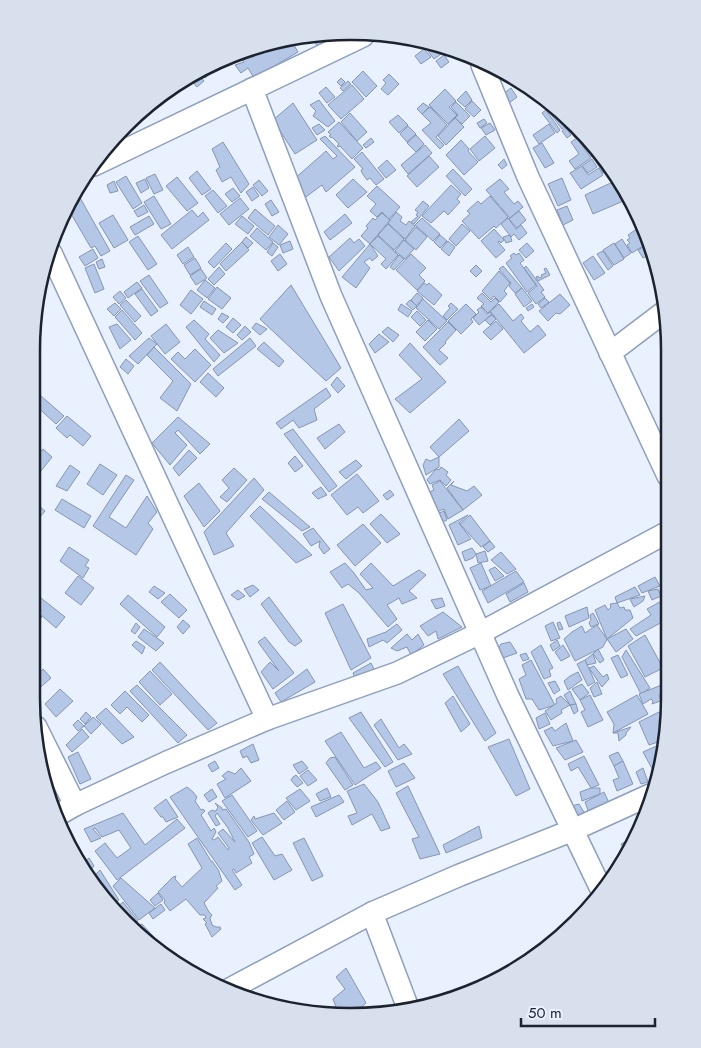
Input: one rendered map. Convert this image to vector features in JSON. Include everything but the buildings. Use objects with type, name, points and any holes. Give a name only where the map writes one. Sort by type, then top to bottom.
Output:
[{"type":"street","points":[[105,160],[354,40]]},
{"type":"street","points":[[484,70],[528,177],[661,461]]},
{"type":"street","points":[[252,89],[331,296],[508,696],[599,884]]},
{"type":"street","points":[[54,259],[267,719]]},
{"type":"street","points":[[610,353],[659,316]]},
{"type":"street","points":[[62,812],[165,763],[267,719],[397,673],[480,633],[661,536]]},
{"type":"street","points":[[44,742],[75,805]]},
{"type":"street","points":[[236,986],[372,913],[460,875],[573,830],[645,797]]},
{"type":"street","points":[[372,913],[406,1003]]}]
